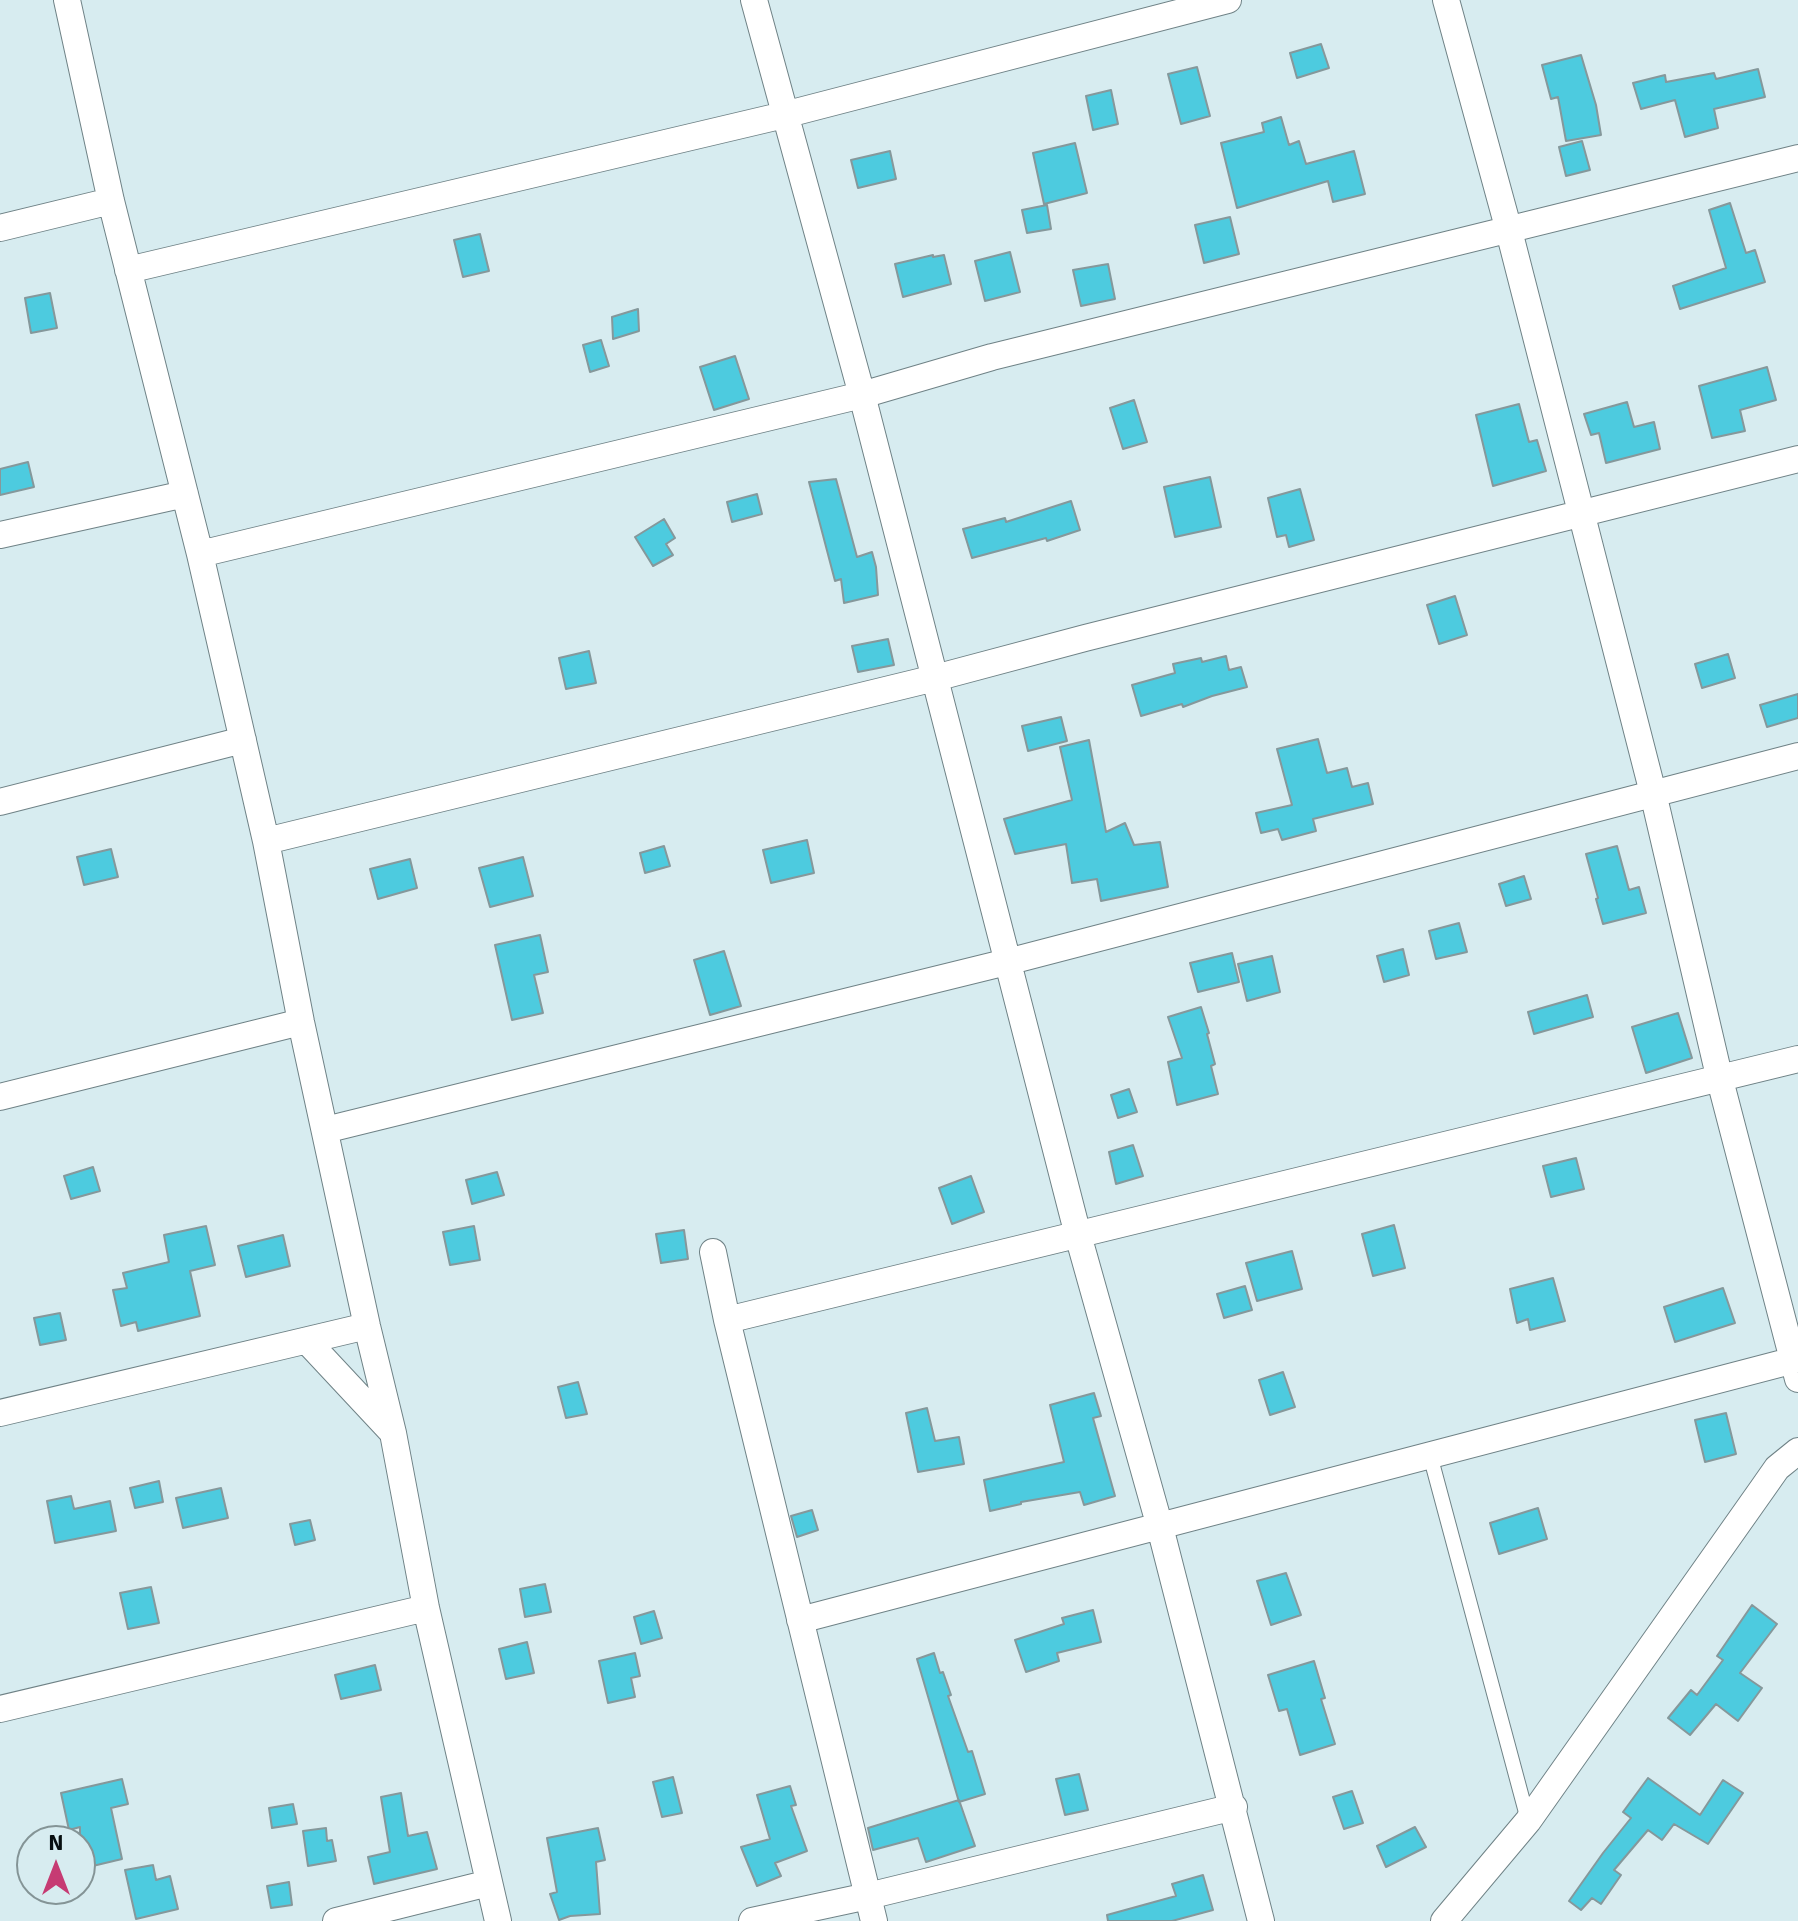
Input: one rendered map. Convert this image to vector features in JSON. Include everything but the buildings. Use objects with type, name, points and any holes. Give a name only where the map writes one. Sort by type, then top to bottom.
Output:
[{"type":"street","points":[[67,0],[111,201],[200,554],[266,841],[301,1022],[393,1433],[426,1608],[498,1921]]},
{"type":"street","points":[[754,0],[862,395],[1078,1235],[1160,1527],[1261,1921]]},
{"type":"street","points":[[128,270],[784,115],[1228,0]]},
{"type":"street","points":[[800,1620],[1160,1527],[1251,1500],[1796,1366],[1720,1080],[1653,793],[1508,227],[1446,0]]},
{"type":"street","points":[[200,554],[862,395],[992,357],[1508,227],[1798,158]]},
{"type":"street","points":[[0,228],[111,201]]},
{"type":"street","points":[[266,841],[935,678],[1798,459]]},
{"type":"street","points":[[0,535],[185,494]]},
{"type":"street","points":[[0,802],[243,740]]},
{"type":"street","points":[[325,1130],[1007,962],[1798,756]]},
{"type":"street","points":[[0,1097],[301,1022]]},
{"type":"street","points":[[727,1320],[1798,1059]]},
{"type":"street","points":[[713,1252],[871,1909]]},
{"type":"street","points":[[0,1413],[367,1326]]},
{"type":"street","points":[[307,1341],[393,1433]]},
{"type":"street","points":[[1444,1921],[1528,1821],[1777,1468],[1798,1451]]},
{"type":"street","points":[[0,1709],[426,1608]]},
{"type":"street","points":[[752,1921],[871,1909],[1234,1807]]},
{"type":"street","points":[[336,1921],[489,1883]]},
{"type":"lane","points":[[1430,1455],[1528,1821]]}]
